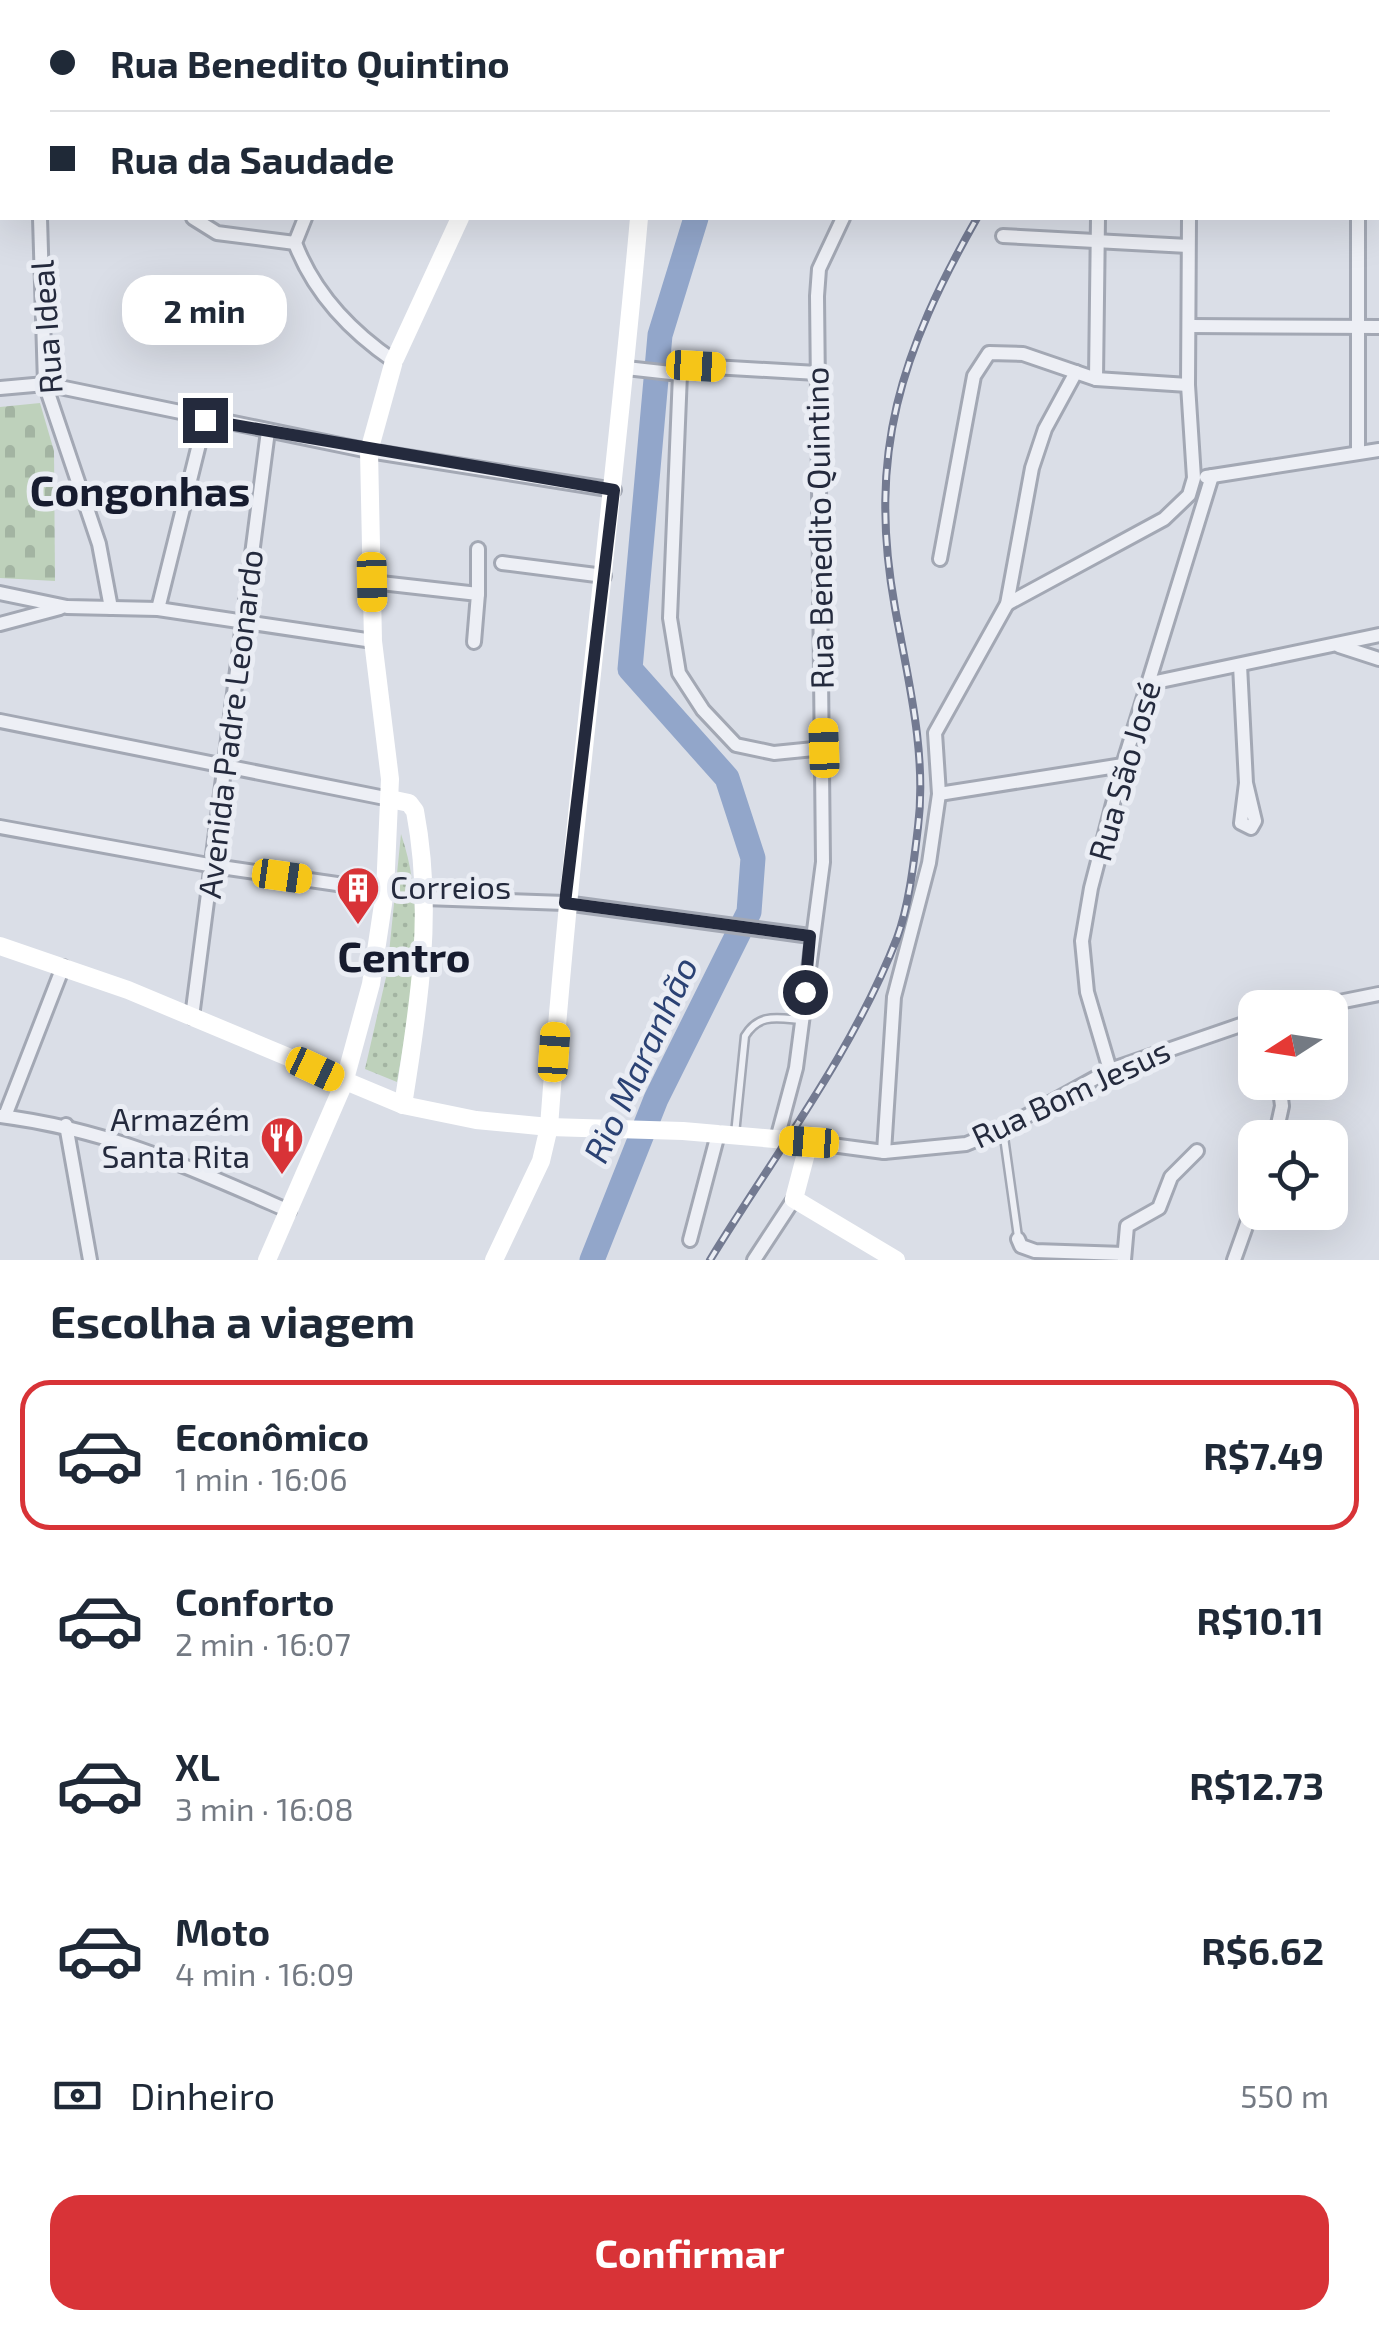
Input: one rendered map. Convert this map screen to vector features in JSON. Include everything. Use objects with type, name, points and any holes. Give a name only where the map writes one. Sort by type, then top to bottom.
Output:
[{"type":"main road","points":[[267,1260],[344,1083],[371,984],[385,891],[390,778],[373,641],[369,451],[394,360],[459,220]]},
{"type":"main road","points":[[494,1260],[541,1161],[548,1128],[565,903],[632,369],[639,220]]},
{"type":"main road","points":[[390,799],[409,803],[415,811],[424,898],[424,974],[403,1105]]},
{"type":"main road","points":[[0,946],[192,1017],[403,1105],[476,1120],[548,1128],[684,1131],[809,1142],[794,1199],[896,1260]]},
{"type":"street","name":"Rua Ideal","points":[[40,220],[45,384],[99,544],[112,608]]},
{"type":"street","points":[[196,220],[217,233],[295,243]]},
{"type":"street","points":[[295,243],[304,220]]},
{"type":"street","name":"Rua Benedito Quintino","points":[[777,1139],[790,1098],[823,862],[819,269],[843,220]]},
{"type":"street","points":[[1096,379],[1098,220]]},
{"type":"street","points":[[1007,604],[1164,520],[1188,495],[1194,478],[1188,385],[1189,220]]},
{"type":"street","points":[[1358,220],[1358,452]]},
{"type":"street","points":[[1003,236],[1188,246]]},
{"type":"street","points":[[295,243],[330,305],[394,360]]},
{"type":"street","points":[[1190,326],[1379,327]]},
{"type":"street","points":[[940,558],[979,363],[989,353],[1004,351],[1096,379],[1188,385]]},
{"type":"street","points":[[632,369],[680,374],[696,366],[817,373]]},
{"type":"street","points":[[884,1152],[894,998],[929,863],[939,794],[934,746],[938,725],[1007,604],[1032,468],[1045,429],[1076,372]]},
{"type":"street","points":[[680,374],[670,618],[680,673],[703,710],[736,746],[774,754],[824,748]]},
{"type":"street","points":[[0,388],[45,384],[369,451],[614,490]]},
{"type":"street","points":[[158,609],[205,420]]},
{"type":"street","name":"Avenida Padre Leonardo","points":[[192,1017],[268,431]]},
{"type":"street","points":[[1194,478],[1379,450]]},
{"type":"street","name":"Rua São José","points":[[1110,1070],[1087,992],[1082,942],[1123,764],[1151,684],[1212,476]]},
{"type":"street","points":[[474,642],[478,549]]},
{"type":"street","points":[[502,563],[604,576]]},
{"type":"street","points":[[372,582],[478,594]]},
{"type":"street","points":[[0,593],[66,607],[158,609],[373,641]]},
{"type":"street","points":[[0,624],[66,607]]},
{"type":"street","points":[[1151,684],[1379,635]]},
{"type":"street","points":[[1336,645],[1379,660]]},
{"type":"street","points":[[1240,665],[1246,783]]},
{"type":"street","points":[[0,722],[390,799]]},
{"type":"street","points":[[939,794],[1123,764]]},
{"type":"street","points":[[0,827],[214,866],[385,891]]},
{"type":"street","points":[[424,898],[565,903],[810,936]]},
{"type":"street","points":[[62,968],[2,1116],[66,1125],[137,1145],[289,1211]]},
{"type":"street","points":[[1348,1000],[1379,994]]},
{"type":"street","name":"Rua Bom Jesus","points":[[809,1142],[884,1152],[966,1144],[1003,1129],[1110,1070],[1238,1026]]},
{"type":"street","points":[[66,1125],[90,1260]]},
{"type":"street","points":[[690,1240],[726,1135]]},
{"type":"street","points":[[1018,1239],[1022,1246],[1035,1252],[1124,1257],[1127,1226],[1159,1208],[1171,1177],[1197,1151]]},
{"type":"street","points":[[754,1260],[794,1199]]},
{"type":"street","points":[[1234,1260],[1245,1230]]},
{"type":"lane","points":[[726,1135],[745,1036],[753,1023],[768,1017],[802,1020]]},
{"type":"lane","points":[[1003,1129],[1018,1239]]},
{"type":"green space","points":[[40,403],[54,451],[55,581],[0,578],[0,407]]},
{"type":"green space","points":[[401,834],[414,894],[415,925],[412,989],[397,1082],[365,1069],[387,973]]},
{"type":"waterway","name":"Rio Maranhão","points":[[592,1260],[656,1099],[749,912],[753,858],[727,778],[630,669],[660,335],[695,220]]},
{"type":"railway","points":[[710,1260],[858,1022],[879,981],[905,912],[918,827],[920,772],[915,717],[887,552],[885,500],[889,451],[910,359],[928,314],[976,220]]},
{"type":"place","name":"Correios","points":[[358,926]]},
{"type":"place","name":"Armazém Santa Rita","points":[[282,1176]]},
{"type":"district","name":"Congonhas","points":[[140,491]]},
{"type":"district","name":"Centro","points":[[404,957]]},
{"type":"route","points":[[205,420],[614,490],[565,903],[810,936],[805,992]]}]
